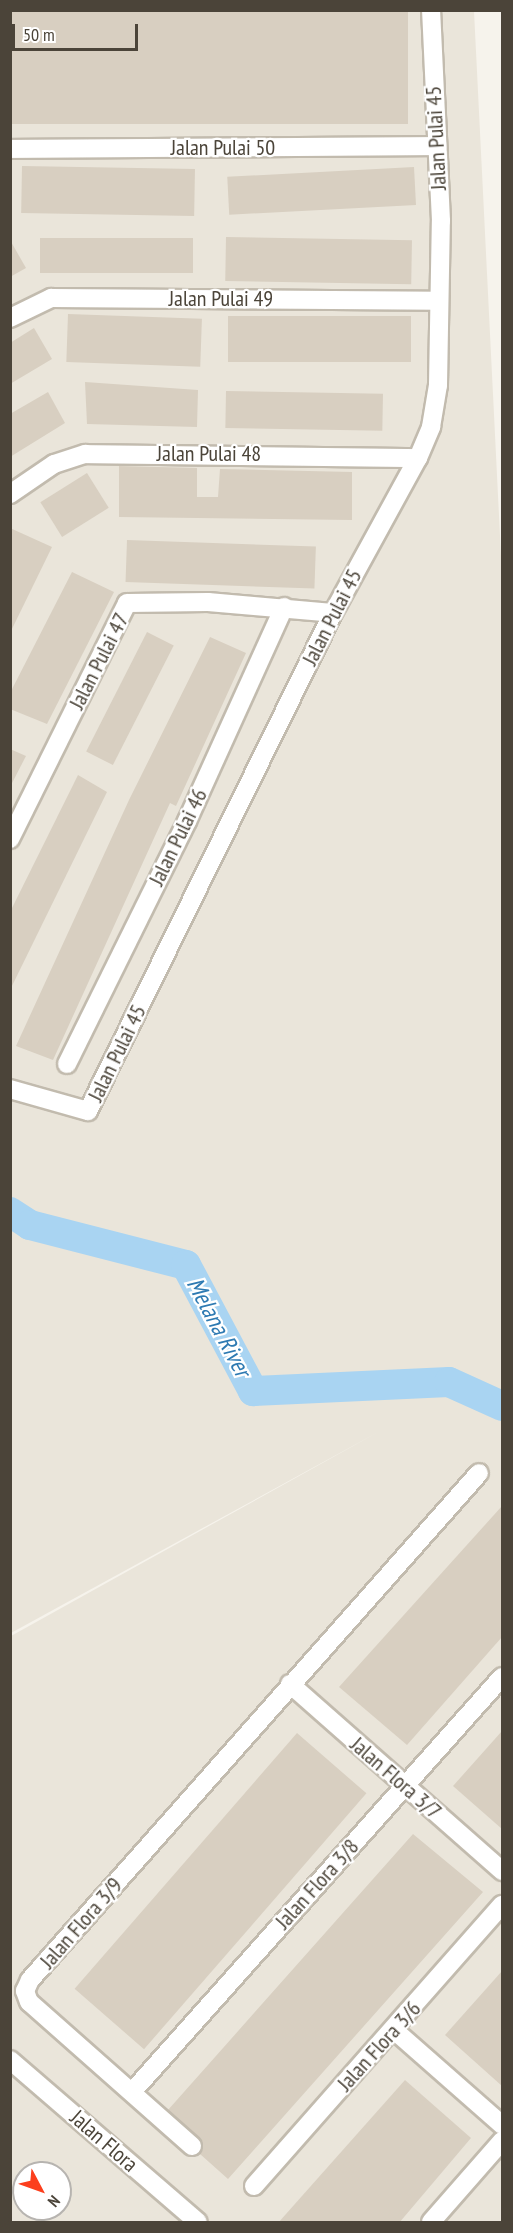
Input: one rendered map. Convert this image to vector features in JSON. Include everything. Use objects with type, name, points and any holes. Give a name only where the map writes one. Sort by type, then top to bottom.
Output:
[{"type":"street","name":"Jalan Pulai 45","points":[[10,1089],[88,1111],[333,613],[418,458],[436,409],[437,301],[441,221],[431,10]]},
{"type":"street","name":"Jalan Pulai 50","points":[[10,149],[436,146]]},
{"type":"street","name":"Jalan Pulai 49","points":[[10,318],[51,298],[437,301]]},
{"type":"street","name":"Jalan Pulai 48","points":[[10,494],[54,464],[85,454],[418,458]]},
{"type":"street","name":"Jalan Pulai 47","points":[[10,838],[128,603],[284,607],[333,613]]},
{"type":"street","name":"Jalan Pulai 46","points":[[67,1064],[187,821],[284,607]]},
{"type":"street","points":[[290,1684],[479,1473]]},
{"type":"street","name":"Jalan Flora 3/8","points":[[132,2092],[502,1677]]},
{"type":"street","name":"Jalan Flora 3/7","points":[[290,1684],[502,1871]]},
{"type":"street","name":"Jalan Flora 3/9","points":[[192,2146],[29,2002],[25,1991],[30,1980],[290,1684]]},
{"type":"street","name":"Jalan Flora 3/6","points":[[254,2186],[502,1905]]},
{"type":"street","points":[[394,2030],[502,2125]]},
{"type":"street","name":"Jalan Flora","points":[[10,2060],[198,2223]]},
{"type":"street","points":[[431,2223],[502,2140]]},
{"type":"shaded area","points":[[11,11],[474,11],[502,576],[502,2222],[11,2222],[11,1636],[380,1431],[11,1633]]},
{"type":"building","points":[[10,10],[408,10],[408,124],[10,124]]},
{"type":"building","points":[[22,166],[195,169],[194,216],[21,213]]},
{"type":"building","points":[[414,167],[416,205],[229,215],[227,177]]},
{"type":"building","points":[[226,237],[412,240],[411,284],[225,281]]},
{"type":"building","points":[[40,238],[193,238],[193,273],[40,273]]},
{"type":"building","points":[[10,240],[26,268],[10,277]]},
{"type":"building","points":[[68,314],[202,319],[200,367],[66,362]]},
{"type":"building","points":[[228,316],[411,316],[411,362],[228,362]]},
{"type":"building","points":[[34,328],[52,359],[10,384],[10,343]]},
{"type":"building","points":[[85,382],[198,390],[197,427],[87,424]]},
{"type":"building","points":[[226,391],[383,394],[382,431],[225,428]]},
{"type":"building","points":[[48,392],[65,423],[10,457],[10,414]]},
{"type":"building","points":[[119,466],[197,468],[197,497],[218,497],[220,469],[352,472],[352,520],[119,517]]},
{"type":"building","points":[[87,473],[109,508],[62,537],[40,502]]},
{"type":"building","points":[[10,528],[52,547],[10,633]]},
{"type":"building","points":[[127,540],[316,547],[314,589],[126,582]]},
{"type":"building","points":[[72,572],[114,592],[47,724],[10,709],[10,693]]},
{"type":"building","points":[[147,632],[174,646],[113,765],[86,751]]},
{"type":"building","points":[[210,637],[246,653],[176,806],[170,803],[53,1060],[16,1046],[129,800]]},
{"type":"building","points":[[10,749],[26,756],[10,787]]},
{"type":"building","points":[[78,775],[107,792],[10,990],[10,912]]},
{"type":"building","points":[[502,1506],[502,1637],[407,1745],[339,1687]]},
{"type":"building","points":[[502,1731],[502,1829],[453,1786]]},
{"type":"building","points":[[297,1733],[366,1793],[144,2049],[75,1989]]},
{"type":"building","points":[[413,1834],[483,1892],[228,2179],[200,2154],[203,2149],[199,2138],[168,2110]]},
{"type":"building","points":[[502,1971],[502,2086],[445,2035]]},
{"type":"building","points":[[405,2080],[471,2138],[399,2223],[278,2223]]},
{"type":"waterway","name":"Melana River","points":[[10,1212],[30,1225],[186,1265],[253,1391],[449,1382],[502,1406]]}]
